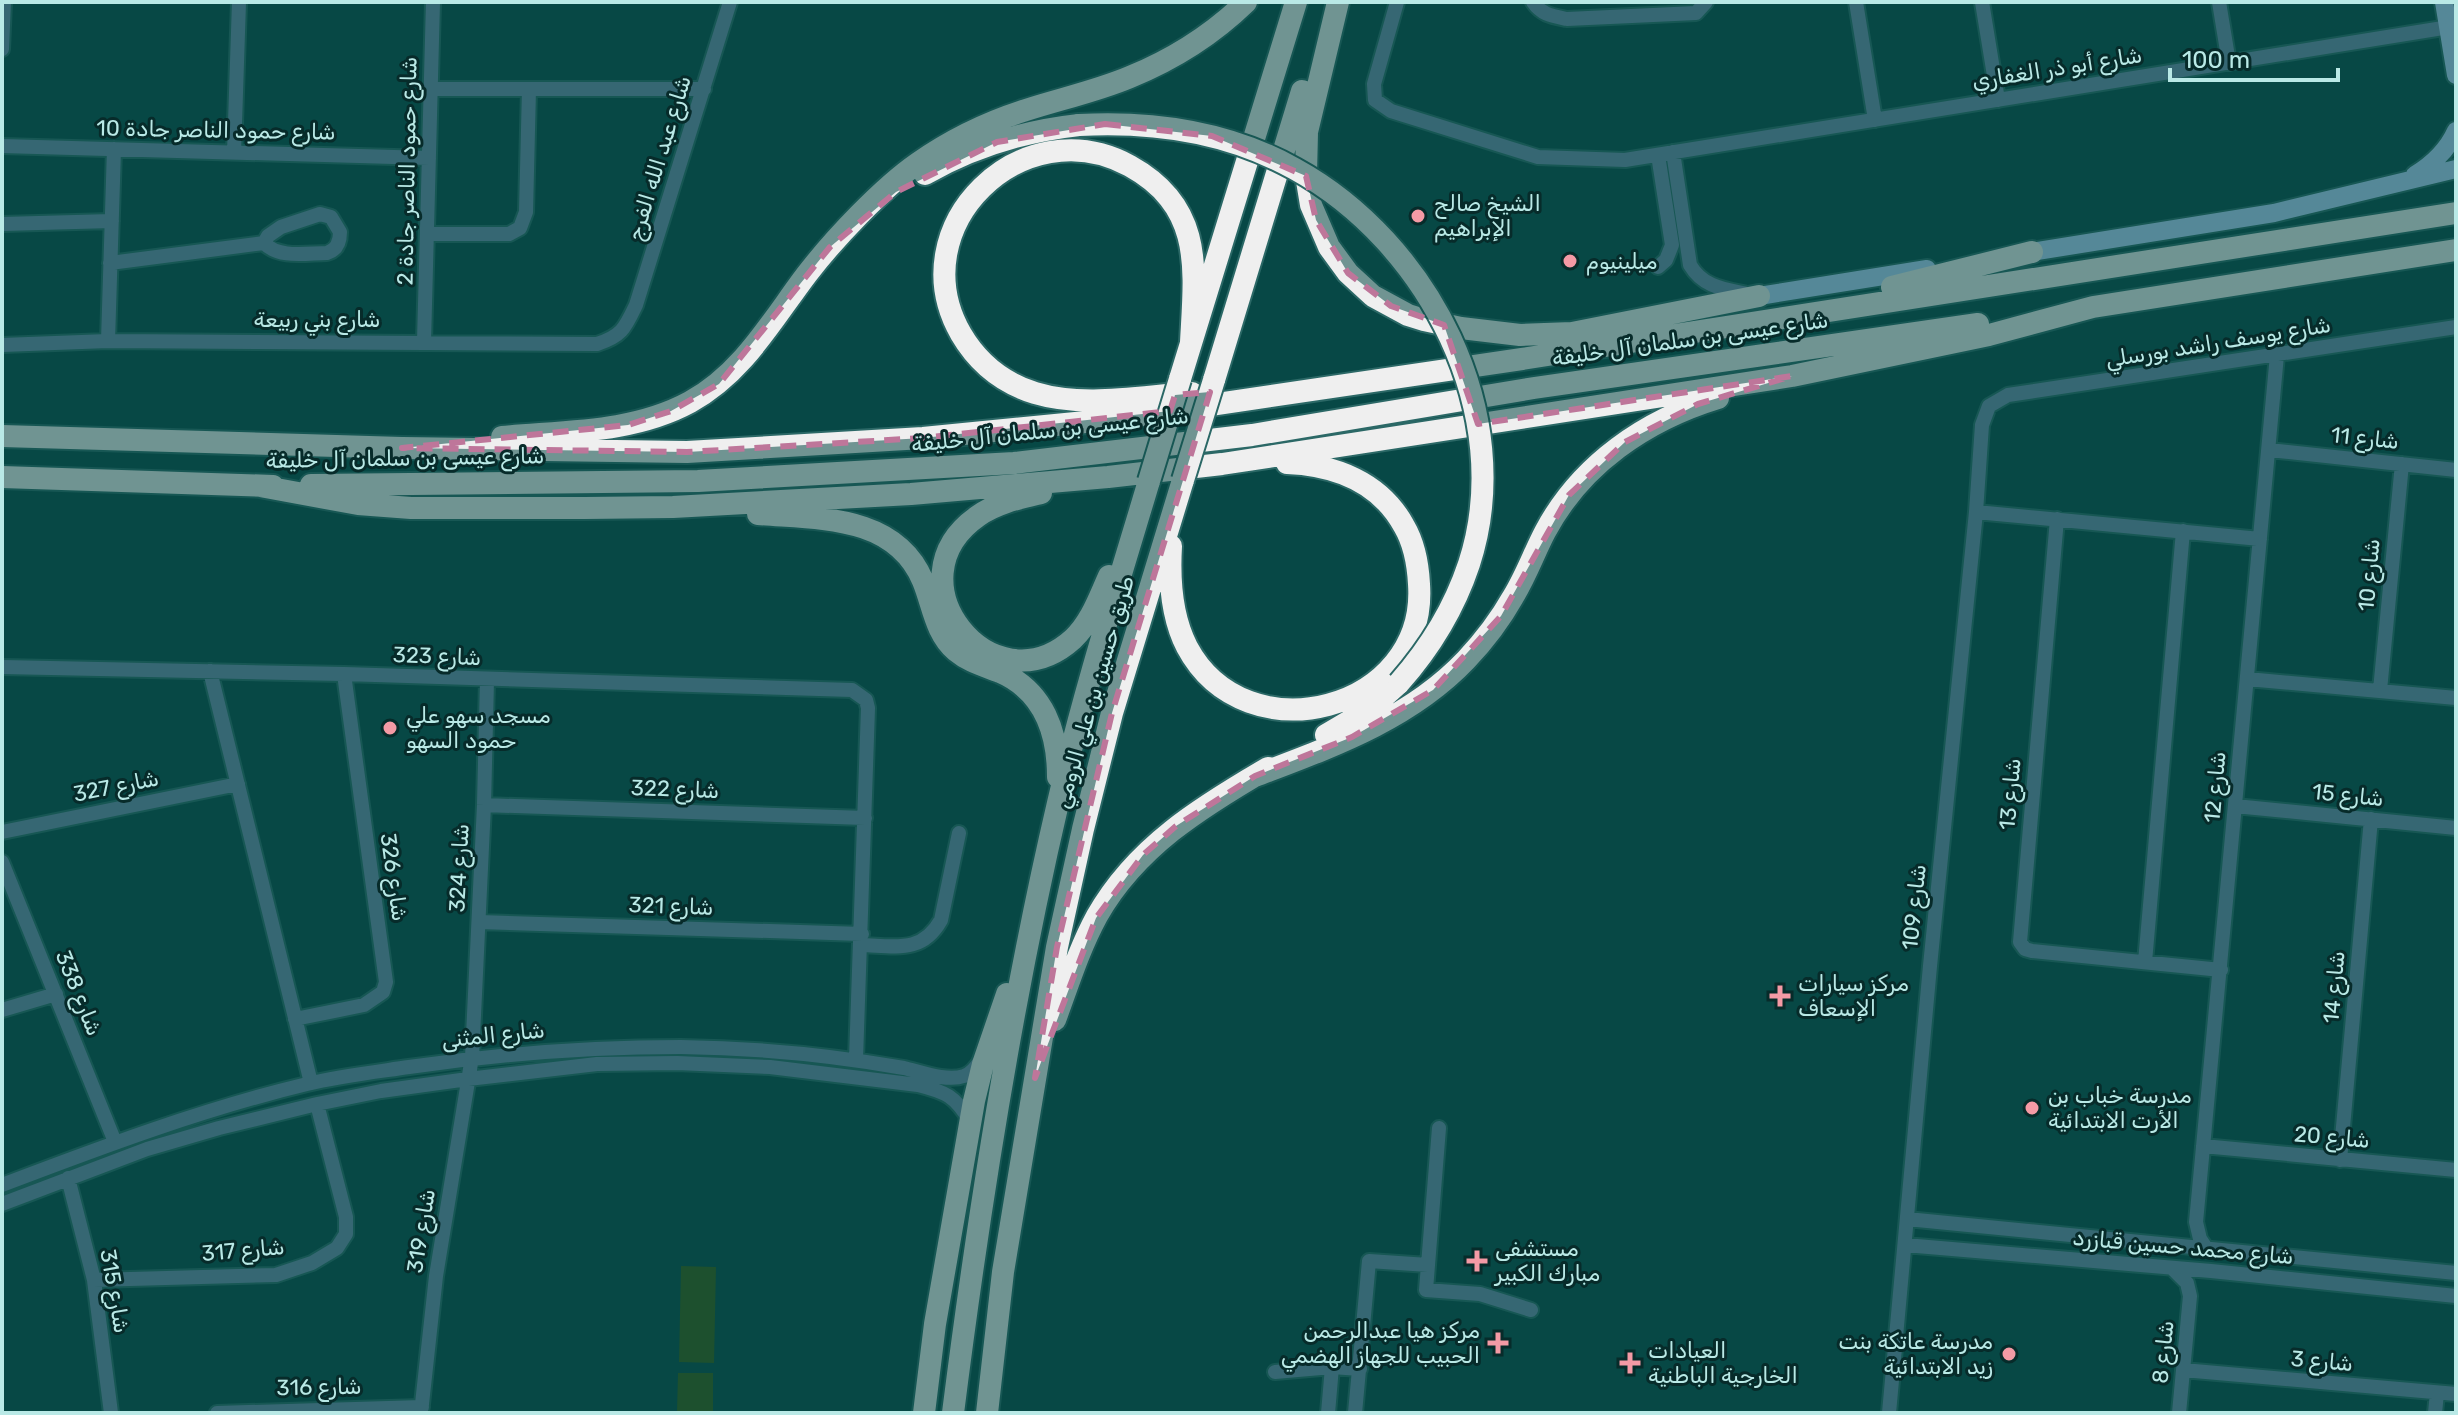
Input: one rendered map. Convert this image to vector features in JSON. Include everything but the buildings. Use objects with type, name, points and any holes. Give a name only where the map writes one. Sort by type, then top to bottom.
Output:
[{"type":"highway","points":[[402,448],[628,425],[671,411],[719,384],[762,337],[809,271],[881,195],[916,164],[966,134],[1022,111],[1127,79],[1166,61],[1201,41],[1246,2]]},
{"type":"highway","name":"طريق حسين بن علي الرومي","points":[[953,1413],[985,1178],[1058,801],[1149,481],[1296,2]]},
{"type":"highway","name":"طريق حسين بن علي الرومي","points":[[987,1413],[1003,1272],[1057,947],[1083,829],[1112,713],[1329,2]]},
{"type":"highway","points":[[1338,2],[1307,132],[1306,175],[1311,205],[1329,247],[1348,273],[1373,296],[1408,315],[1435,323],[1520,335],[1572,333],[1759,296]]},
{"type":"highway","points":[[855,222],[917,178],[955,159],[1009,139],[1079,125],[1127,123],[1189,131],[1230,142],[1287,165],[1336,196],[1368,222],[1394,250],[1431,303],[1456,352],[1471,394],[1480,441],[1480,505],[1473,549],[1453,605],[1433,640],[1399,683],[1370,709],[1211,801],[1143,855],[1118,884],[1096,918],[1075,966],[1035,1078]]},
{"type":"highway","points":[[1191,342],[1194,280],[1192,249],[1186,224],[1157,186],[1120,161],[1084,150],[1057,150],[1031,157],[1006,169],[982,187],[953,228],[944,270],[951,314],[965,341],[984,364],[1023,388],[1054,397],[1086,399],[1341,384]]},
{"type":"highway","points":[[1735,324],[2456,213]]},
{"type":"highway","points":[[260,486],[358,504],[411,508],[673,507],[911,494],[1108,477],[1222,464],[1792,376],[1989,335],[2093,307],[2456,250]]},
{"type":"highway","points":[[1735,324],[2032,252]]},
{"type":"highway","name":"شارع عيسى بن سلمان آل خليفة","points":[[2,477],[260,486],[698,481],[1014,463],[1252,435],[1534,388],[2093,307]]},
{"type":"highway","name":"شارع عيسى بن سلمان آل خليفة","points":[[2,436],[402,448],[687,452],[923,438],[1116,419],[1735,324]]},
{"type":"highway","points":[[1255,776],[1375,726],[1415,704],[1450,676],[1501,616],[1543,535],[1569,495],[1610,453],[1645,429],[1680,411],[1792,376]]},
{"type":"highway","points":[[1173,511],[1170,558],[1173,605],[1188,648],[1218,684],[1252,703],[1295,710],[1340,702],[1362,692],[1382,676],[1409,638],[1420,594],[1416,557],[1398,515],[1378,494],[1343,472],[1299,464],[1222,464]]},
{"type":"highway","points":[[1108,477],[996,507],[975,518],[962,531],[946,560],[943,592],[953,620],[968,639],[989,653],[1018,659],[1048,654],[1071,640],[1094,609],[1142,506]]},
{"type":"highway","points":[[673,507],[845,521],[870,529],[891,541],[916,568],[938,627],[955,650],[974,662],[1008,676],[1033,695],[1047,715],[1057,754],[1058,801]]},
{"type":"highway","points":[[924,1413],[935,1324],[970,1121],[989,1045],[1033,918]]},
{"type":"main road","points":[[2444,2],[2456,75]]},
{"type":"main road","points":[[2403,182],[2438,158],[2456,131]]},
{"type":"main road","points":[[1759,296],[2274,213],[2456,169]]},
{"type":"street","points":[[2,49],[4,2]]},
{"type":"street","points":[[234,153],[239,2]]},
{"type":"street","name":"شارع حمود الناصر جادة 2","points":[[424,342],[433,2]]},
{"type":"street","name":"شارع عبد الله الفرج","points":[[626,326],[659,235],[730,2]]},
{"type":"street","name":"شارع أبو ذر الغفاري","points":[[1397,2],[1374,84],[1375,100],[1391,111],[1538,157],[1625,160],[2449,27]]},
{"type":"street","points":[[1533,2],[1539,11],[1567,19],[1696,13],[1706,2]]},
{"type":"street","points":[[1856,2],[1875,120]]},
{"type":"street","points":[[1982,2],[1998,100]]},
{"type":"street","points":[[2219,2],[2229,63]]},
{"type":"street","points":[[431,89],[704,89]]},
{"type":"street","points":[[427,234],[509,234],[520,228],[526,212],[529,89]]},
{"type":"street","name":"شارع حمود الناصر جادة 10","points":[[2,146],[429,158]]},
{"type":"street","points":[[108,341],[114,149]]},
{"type":"street","points":[[1666,154],[1690,265],[1696,276],[1717,288],[1759,296]]},
{"type":"street","points":[[1666,154],[1672,245],[1669,256],[1660,266],[1676,255],[1685,243]]},
{"type":"street","points":[[323,214],[334,220],[340,232],[337,246],[327,253],[283,253],[264,243],[277,229],[323,214]]},
{"type":"street","points":[[2,224],[112,221]]},
{"type":"street","points":[[110,263],[264,243]]},
{"type":"street","name":"شارع بني ربيعة","points":[[2,345],[108,341],[597,344],[615,338],[626,326]]},
{"type":"street","name":"شارع يوسف راشد بورسلي","points":[[1989,406],[2008,395],[2456,327]]},
{"type":"street","name":"شارع 12","points":[[2206,1248],[2196,1222],[2277,355]]},
{"type":"street","name":"شارع 109","points":[[1889,1413],[1982,425],[1989,406]]},
{"type":"street","name":"شارع 11","points":[[2269,450],[2456,470]]},
{"type":"street","name":"شارع 10","points":[[2380,690],[2402,464]]},
{"type":"street","points":[[1976,512],[2260,539]]},
{"type":"street","name":"شارع 13","points":[[2057,519],[2020,942],[2025,949],[2032,951],[2221,970]]},
{"type":"street","points":[[2145,962],[2183,531]]},
{"type":"street","name":"شارع 323","points":[[2,667],[852,690],[866,700],[868,708],[865,818]]},
{"type":"street","points":[[210,671],[311,1083]]},
{"type":"street","name":"شارع 326","points":[[295,1019],[364,1005],[383,992],[386,982],[344,674]]},
{"type":"street","points":[[2247,679],[2456,698]]},
{"type":"street","name":"شارع 324","points":[[472,1057],[487,680]]},
{"type":"street","name":"شارع 327","points":[[2,832],[238,784]]},
{"type":"street","name":"شارع 322","points":[[484,805],[865,818]]},
{"type":"street","name":"شارع 15","points":[[2235,806],[2456,828]]},
{"type":"street","points":[[856,1059],[865,818]]},
{"type":"street","name":"شارع 14","points":[[2340,1160],[2371,819]]},
{"type":"street","name":"شارع 321","points":[[479,922],[862,940],[903,946],[919,943],[934,932],[941,920],[959,833]]},
{"type":"street","name":"شارع 338","points":[[2,862],[115,1142]]},
{"type":"street","points":[[2,1010],[56,994]]},
{"type":"street","name":"شارع المثنى","points":[[2,1185],[115,1142],[311,1083],[472,1057],[572,1050],[732,1048],[856,1059],[945,1077],[964,1077],[976,1068],[989,1045]]},
{"type":"street","name":"شارع 319","points":[[422,1410],[436,1276],[472,1057]]},
{"type":"street","name":"شارع المثنى","points":[[2,1204],[147,1149],[317,1104],[381,1091],[597,1064],[770,1067],[918,1085],[940,1090],[953,1097],[970,1121]]},
{"type":"street","name":"شارع 317","points":[[94,1280],[276,1275],[312,1263],[337,1248],[346,1234],[346,1217],[317,1104]]},
{"type":"street","points":[[1439,1128],[1426,1290],[1480,1294],[1531,1310]]},
{"type":"street","name":"شارع 20","points":[[2203,1146],[2456,1170]]},
{"type":"street","name":"شارع 315","points":[[68,1178],[94,1280],[111,1413]]},
{"type":"street","name":"شارع محمد حسين قبازرد","points":[[1907,1219],[2456,1273]]},
{"type":"street","points":[[2175,1245],[2196,1222]]},
{"type":"street","points":[[1976,1251],[1968,1244],[1970,1233],[2044,1239],[2084,1237]]},
{"type":"street","name":"شارع محمد حسين قبازرد","points":[[1905,1245],[2456,1296]]},
{"type":"street","points":[[1355,1413],[1369,1261],[1428,1265]]},
{"type":"street","name":"شارع 8","points":[[2172,1268],[2187,1283],[2190,1296],[2179,1413]]},
{"type":"street","name":"شارع 8","points":[[2190,1296],[2211,1271]]},
{"type":"street","points":[[1275,1372],[1332,1367],[1360,1369]]},
{"type":"street","points":[[1328,1413],[1332,1367]]},
{"type":"street","name":"شارع 3","points":[[2183,1370],[2456,1394]]},
{"type":"street","points":[[2435,1413],[2437,1393]]},
{"type":"street","name":"شارع 316","points":[[217,1413],[422,1410]]},
{"type":"highlighted area","points":[[1105,124],[1212,136],[1306,176],[1316,220],[1348,273],[1391,306],[1444,325],[1478,424],[1792,376],[1698,404],[1625,442],[1569,495],[1501,616],[1433,690],[1352,737],[1255,776],[1176,826],[1143,855],[1096,918],[1035,1078],[1057,947],[1112,713],[1210,392],[1175,395],[1170,411],[923,438],[687,452],[402,448],[628,425],[671,411],[719,384],[830,247],[896,192],[997,142]]},
{"type":"green space","points":[[681,1266],[716,1267],[714,1363],[679,1362]]},
{"type":"green space","points":[[678,1373],[713,1373],[713,1413],[677,1413]]},
{"type":"place","name":"الشيخ صالح الإبراهيم","points":[[1418,216]]},
{"type":"place","name":"ميلينيوم","points":[[1570,261]]},
{"type":"place","name":"مسجد سهو علي حمود السهو","points":[[390,728]]},
{"type":"place","name":"مركز سيارات الإسعاف","points":[[1780,996]]},
{"type":"place","name":"مدرسة خباب بن الأرت الابتدائية","points":[[2032,1108]]},
{"type":"place","name":"مستشفى مبارك الكبير","points":[[1477,1261]]},
{"type":"place","name":"مركز هيا عبدالرحمن الحبيب للجهاز الهضمي","points":[[1498,1343]]},
{"type":"place","name":"مدرسة عاتكة بنت زيد الابتدائية","points":[[2009,1354]]},
{"type":"place","name":"العيادات الخارجية الباطنية","points":[[1630,1363]]}]
